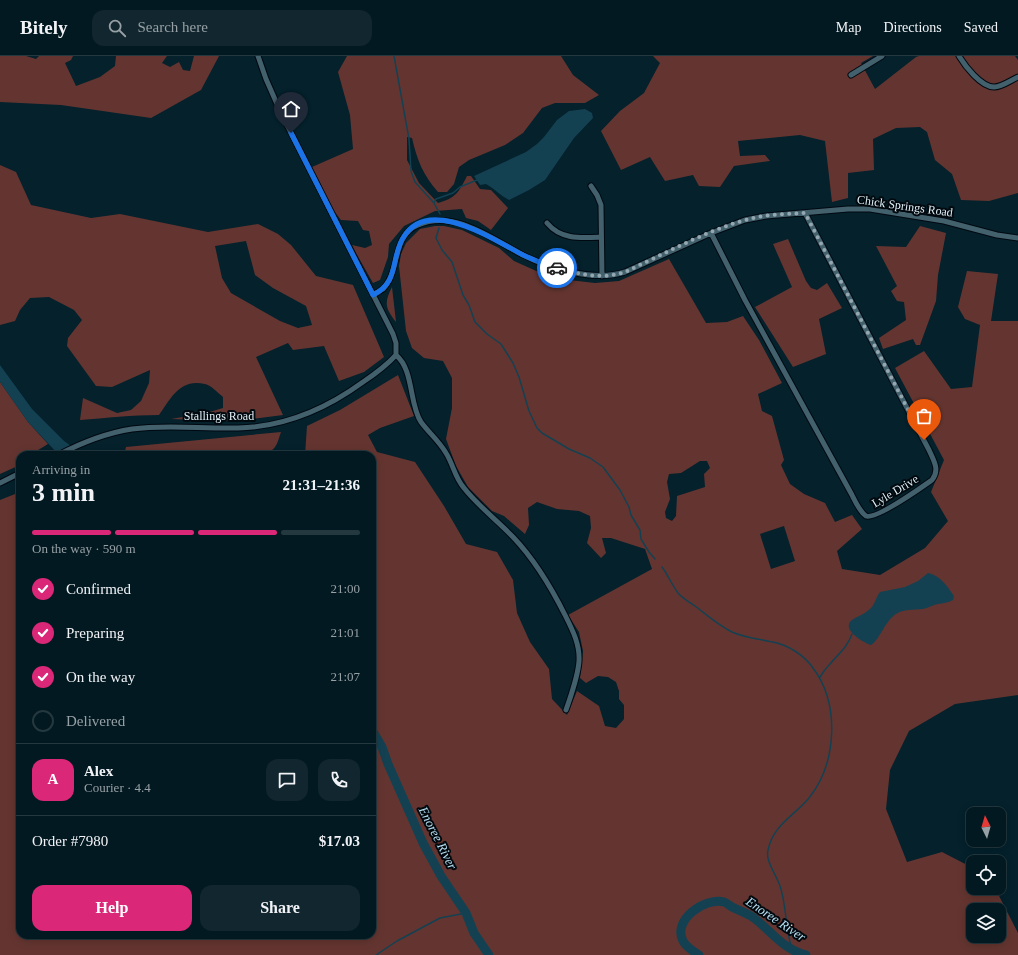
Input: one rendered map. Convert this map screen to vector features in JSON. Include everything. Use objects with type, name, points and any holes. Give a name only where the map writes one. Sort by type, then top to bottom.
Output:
[{"type":"street","points":[[258,56],[272,93],[395,338],[396,355],[402,362],[421,421],[446,453],[461,484],[470,495],[502,525],[526,551],[537,566],[556,597],[568,622],[578,646],[579,661],[566,710]]},
{"type":"street","points":[[851,75],[882,56]]},
{"type":"street","points":[[959,56],[975,77],[990,86],[998,86],[1018,77]]},
{"type":"street","points":[[591,186],[601,205],[602,276]]},
{"type":"street","name":"Chick Springs Road","points":[[373,295],[382,290],[389,280],[404,236],[416,226],[434,221],[454,223],[472,228],[523,255],[553,267],[587,275],[602,276],[625,272],[738,222],[755,218],[848,209],[870,209],[944,221],[997,235],[1018,238]]},
{"type":"street","name":"Lyle Drive","points":[[711,233],[745,300],[852,495],[864,515],[869,517],[874,516],[932,480],[936,474],[936,466],[805,213]]},
{"type":"street","points":[[547,223],[552,230],[566,236],[579,238],[601,237]]},
{"type":"street","name":"Stallings Road","points":[[66,451],[83,443],[115,432],[132,429],[178,426],[225,428],[250,427],[288,420],[312,412],[331,403],[385,366],[396,355]]},
{"type":"street","points":[[0,483],[16,475]]},
{"type":"shaded area","points":[[0,56],[26,56],[36,59],[39,56],[73,56],[71,60],[65,63],[76,86],[100,77],[115,66],[116,56],[167,56],[162,63],[170,67],[179,62],[183,70],[190,71],[194,56],[219,56],[201,90],[151,118],[61,105],[0,102]]},
{"type":"shaded area","points":[[347,56],[561,56],[573,75],[599,95],[585,103],[555,103],[542,108],[523,133],[505,145],[469,160],[459,167],[454,184],[447,192],[438,192],[433,186],[421,167],[412,138],[407,137],[407,160],[419,183],[438,203],[449,199],[456,194],[467,176],[471,176],[480,189],[491,190],[508,208],[491,230],[478,221],[466,218],[462,209],[435,211],[404,226],[389,244],[388,257],[380,280],[373,283],[352,245],[365,248],[372,245],[369,231],[363,230],[358,221],[341,220],[334,211],[312,167],[353,149],[350,115],[338,72]]},
{"type":"shaded area","points":[[653,56],[873,56],[861,63],[875,89],[919,56],[1015,56],[1018,60],[1018,193],[989,201],[961,200],[952,174],[935,160],[927,132],[920,127],[896,128],[873,139],[874,170],[848,173],[848,198],[832,202],[825,141],[800,135],[738,141],[740,156],[765,155],[770,161],[734,166],[720,187],[699,186],[693,175],[665,181],[650,157],[621,170],[601,131],[620,111],[644,93],[660,63]]},
{"type":"shaded area","points":[[0,165],[16,172],[31,205],[91,218],[120,214],[208,232],[258,224],[278,234],[291,245],[316,276],[353,285],[384,357],[364,372],[339,381],[324,346],[293,350],[288,343],[256,357],[283,415],[236,421],[171,419],[206,413],[223,408],[223,397],[210,386],[196,383],[189,384],[177,391],[159,415],[80,420],[83,398],[117,413],[131,410],[141,401],[149,383],[150,370],[112,387],[96,386],[67,346],[68,338],[82,320],[74,310],[49,297],[30,298],[20,310],[15,321],[0,325]],"holes":[[[246,241],[255,275],[273,288],[306,306],[312,325],[298,328],[280,321],[231,293],[222,278],[215,246]]]},
{"type":"shaded area","points":[[444,226],[462,230],[499,248],[514,261],[552,278],[595,283],[619,281],[669,259],[706,323],[727,322],[743,316],[759,340],[782,383],[758,394],[762,411],[772,416],[784,460],[781,465],[790,484],[804,494],[825,503],[835,522],[852,515],[862,529],[837,551],[842,569],[880,575],[925,548],[948,521],[931,492],[944,460],[895,368],[924,351],[951,389],[972,387],[980,325],[965,319],[958,307],[967,271],[998,274],[991,321],[1018,321],[1018,695],[955,704],[909,731],[890,770],[886,809],[907,862],[942,852],[966,864],[966,895],[999,895],[1003,903],[966,903],[966,943],[1006,943],[1006,910],[1018,933],[1018,955],[0,955],[0,500],[16,494],[16,939],[376,939],[376,451],[305,451],[307,426],[340,410],[398,375],[414,416],[380,428],[368,435],[377,452],[415,462],[444,506],[466,544],[497,552],[513,580],[517,613],[530,642],[549,669],[552,699],[567,715],[577,691],[599,706],[605,726],[616,728],[624,719],[624,705],[619,699],[619,691],[616,682],[608,677],[598,676],[586,683],[580,678],[583,651],[579,632],[568,615],[652,569],[645,549],[611,538],[602,538],[606,553],[601,558],[587,543],[591,528],[590,516],[579,511],[557,509],[537,502],[528,508],[529,525],[525,534],[504,516],[492,511],[468,487],[456,466],[446,439],[452,408],[452,378],[443,361],[424,358],[412,348],[406,331],[399,266],[401,254],[406,243],[420,229]],"holes":[[[700,461],[707,461],[710,468],[704,474],[705,487],[677,496],[676,516],[672,521],[666,518],[665,512],[670,499],[667,482],[669,474],[681,473]],[[784,526],[795,561],[771,569],[760,534]]]},
{"type":"shaded area","points":[[920,226],[946,233],[938,275],[936,301],[920,345],[916,345],[913,339],[883,349],[879,338],[906,320],[904,302],[897,301],[891,291],[897,286],[876,246],[906,247]]},
{"type":"shaded area","points":[[788,239],[806,281],[811,288],[817,290],[827,283],[842,308],[819,319],[826,354],[793,367],[755,307],[792,287],[773,244]]},
{"type":"shaded area","points":[[392,287],[396,322],[387,305]]},
{"type":"shaded area","points":[[0,382],[28,422],[48,444],[37,451],[16,451],[16,467],[0,474]]},
{"type":"shaded area","points":[[281,432],[278,442],[270,451],[125,451],[126,447]]},
{"type":"water","points":[[585,109],[592,113],[593,118],[574,138],[545,180],[529,190],[509,200],[486,184],[480,185],[474,176],[526,152],[537,144],[557,120],[569,111]]},
{"type":"water","points":[[0,365],[32,409],[64,441],[78,451],[55,451],[28,422],[0,382]]},
{"type":"water","points":[[928,573],[936,576],[943,582],[954,596],[953,600],[923,609],[905,610],[899,612],[892,617],[871,645],[863,642],[854,635],[849,627],[849,624],[852,620],[874,605],[880,592],[905,587],[918,581]]},
{"type":"waterway","points":[[394,56],[409,139],[411,171],[415,182],[434,203],[440,214]]},
{"type":"waterway","points":[[434,203],[436,199],[453,193],[460,187],[477,180]]},
{"type":"waterway","points":[[439,228],[436,238],[442,250],[452,262],[463,295],[469,305],[475,322],[487,334],[501,344],[513,363],[519,377],[529,411],[537,428],[542,433],[569,449],[590,458],[603,467],[620,490],[629,507],[631,515],[640,530],[641,539],[655,559]]},
{"type":"waterway","points":[[662,567],[680,595],[722,626],[742,636],[773,642],[795,651],[813,668],[822,682],[828,699],[832,733],[830,751],[825,768],[818,784],[809,798],[779,827],[774,834],[768,850],[768,859],[778,882],[784,902],[788,934],[792,949]]},
{"type":"waterway","points":[[820,677],[845,647],[852,634]]},
{"type":"waterway","name":"Enoree River","points":[[376,737],[382,747],[423,843],[441,876],[466,913],[474,933],[489,955]]},
{"type":"waterway","name":"Enoree River","points":[[699,955],[684,943],[681,933],[682,925],[692,912],[708,903],[716,901],[725,902],[746,913],[760,923],[784,945],[798,953],[806,955]]},
{"type":"waterway","points":[[376,955],[397,941],[440,918],[466,913]]},
{"type":"way so far","points":[[557,268],[587,275],[600,276],[618,274],[700,237],[738,222],[766,216],[805,213],[924,440]]},
{"type":"route","points":[[291,133],[373,295],[382,290],[389,280],[401,241],[404,236],[410,229],[430,221],[444,221],[464,225],[480,231],[523,255],[557,268]]}]
